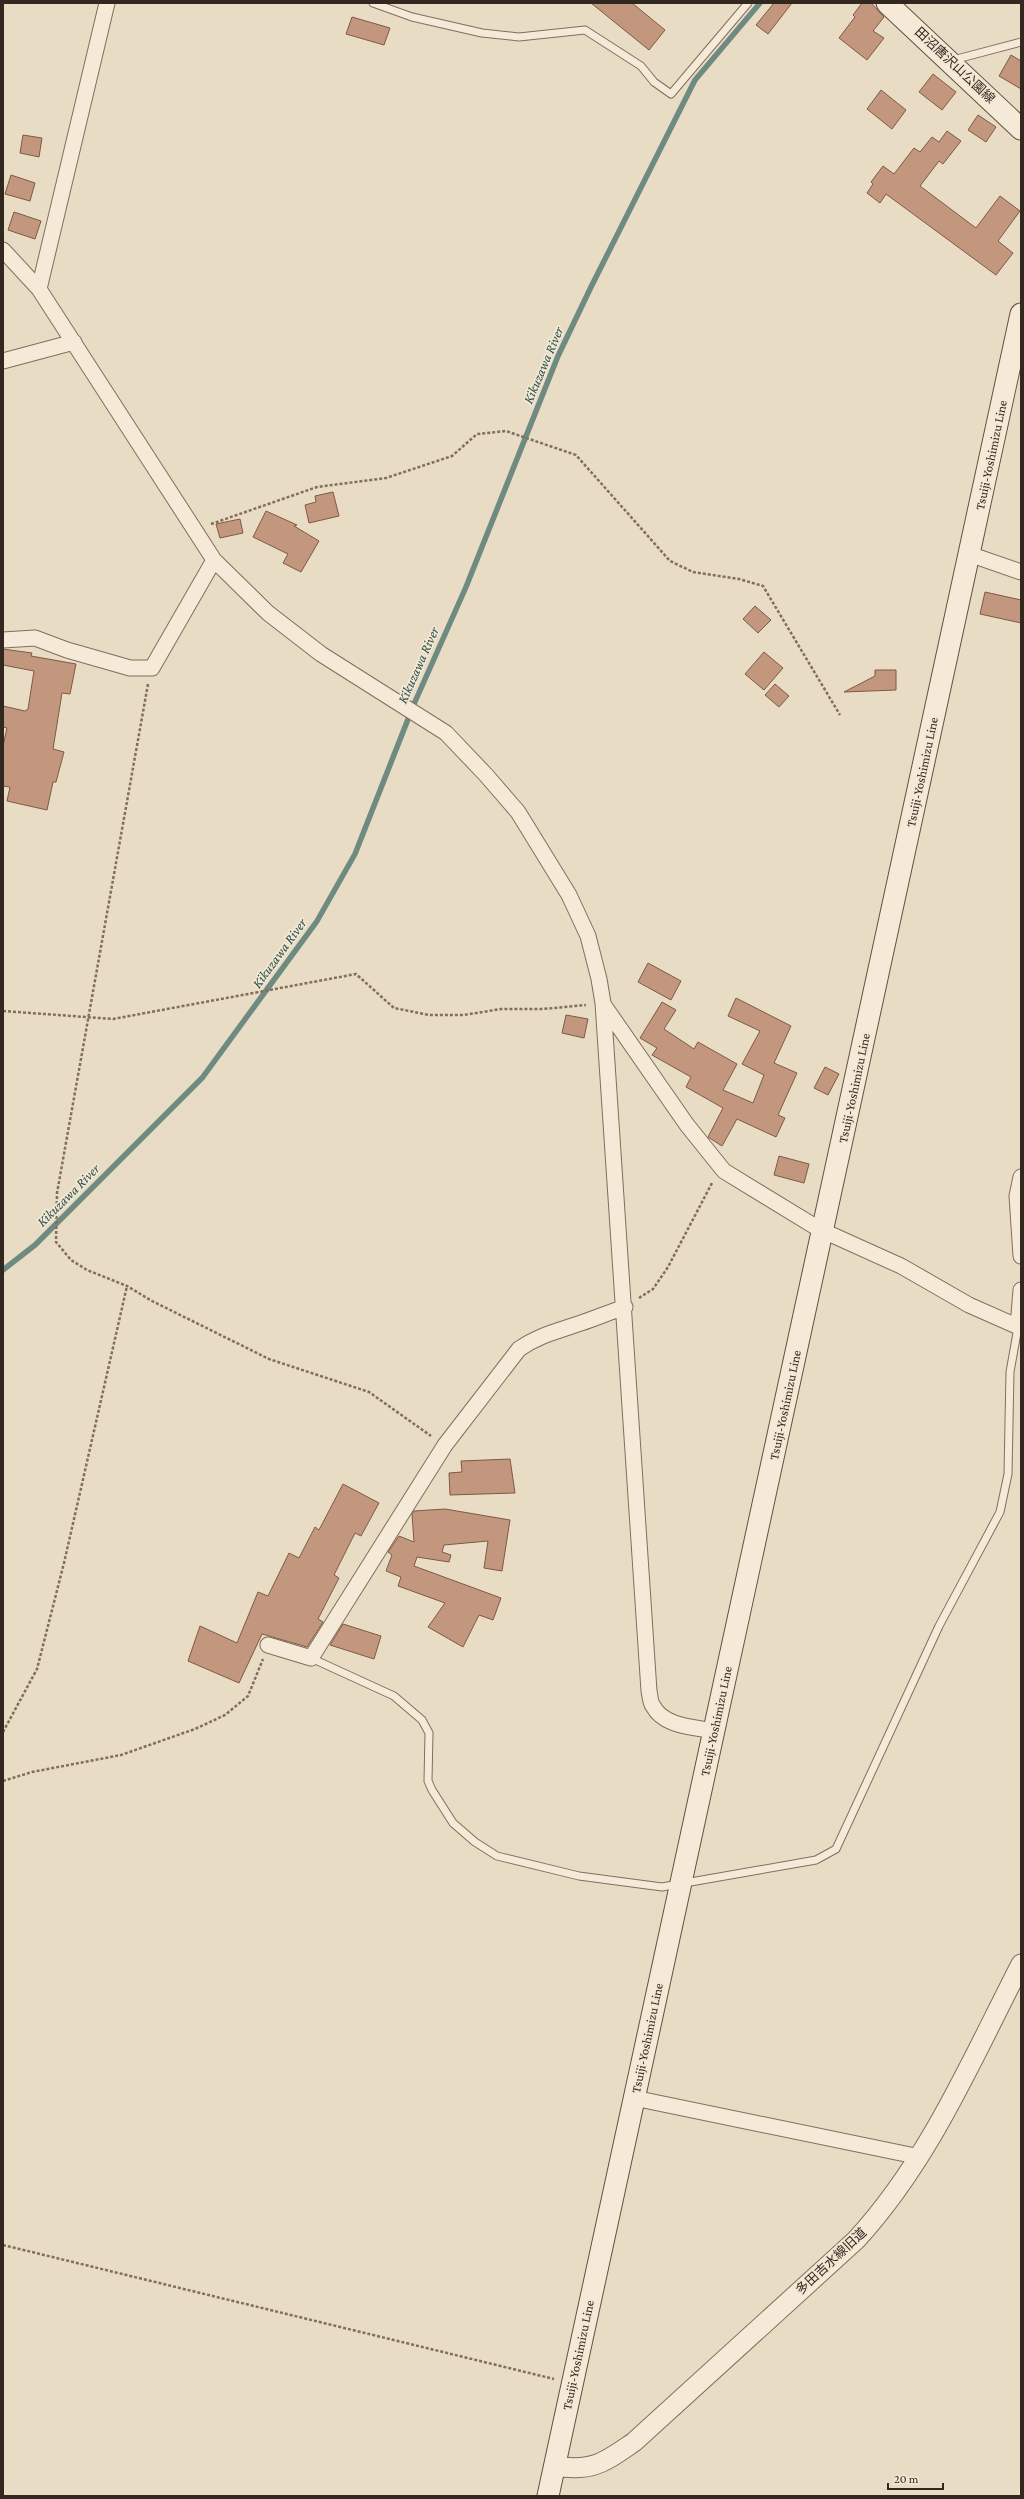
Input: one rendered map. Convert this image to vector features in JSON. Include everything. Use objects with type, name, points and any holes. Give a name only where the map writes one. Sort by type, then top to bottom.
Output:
[{"type":"main road","name":"田沼唐沢山公園線","points":[[887,3],[951,60],[1021,129]]},
{"type":"main road","name":"Tsuiji-Yoshimizu Line","points":[[548,2496],[571,2383],[681,1885],[713,1731],[823,1231],[1021,314]]},
{"type":"street","points":[[39,289],[107,3]]},
{"type":"street","points":[[3,250],[39,289],[193,530],[214,560],[268,613],[321,654],[446,733],[486,775],[518,812],[569,895],[588,936],[599,979],[603,1003],[625,1307],[649,1691],[653,1706],[662,1716],[674,1723],[713,1731]]},
{"type":"street","points":[[3,361],[74,342]]},
{"type":"street","points":[[969,554],[1021,572]]},
{"type":"street","points":[[3,640],[35,638],[67,650],[130,668],[152,668],[214,560]]},
{"type":"street","points":[[603,1003],[687,1125],[724,1172],[823,1231],[901,1266],[969,1305],[1019,1328],[1021,1290]]},
{"type":"street","points":[[1021,1177],[1017,1196],[1021,1256]]},
{"type":"street","points":[[268,1644],[311,1658],[445,1446],[519,1349],[534,1339],[548,1333],[580,1324],[625,1307]]},
{"type":"street","name":"多田吉水線旧道","points":[[554,2466],[575,2469],[590,2468],[610,2458],[634,2442],[856,2240],[881,2212],[920,2157],[1021,1964]]},
{"type":"street","points":[[634,2098],[920,2157]]},
{"type":"lane","points":[[373,3],[412,17],[482,33],[519,37],[585,30],[641,66],[654,82],[671,94],[748,3]]},
{"type":"lane","points":[[951,60],[985,53],[1021,42]]},
{"type":"lane","points":[[311,1658],[394,1696],[422,1720],[429,1733],[428,1781],[432,1790],[453,1822],[475,1842],[496,1856],[579,1876],[662,1887],[681,1885],[816,1860],[836,1849],[939,1626],[1000,1512],[1008,1474],[1010,1372],[1019,1328]]},
{"type":"path","points":[[193,530],[317,487],[386,478],[452,456],[478,434],[506,431],[576,455],[670,561],[693,572],[739,579],[763,586],[840,715]]},
{"type":"path","points":[[152,668],[144,702],[57,1194],[56,1242],[71,1260],[82,1267],[128,1286],[152,1301],[269,1359],[369,1392],[445,1446]]},
{"type":"path","points":[[3,1011],[113,1020],[356,974],[394,1008],[429,1015],[464,1015],[501,1009],[542,1009],[603,1003]]},
{"type":"path","points":[[625,1307],[653,1289],[668,1267],[708,1186],[724,1172]]},
{"type":"path","points":[[3,1732],[37,1669],[64,1564],[128,1286]]},
{"type":"path","points":[[3,1780],[32,1772],[121,1755],[195,1729],[225,1715],[248,1696],[268,1644]]},
{"type":"path","points":[[3,2245],[571,2383]]},
{"type":"building","points":[[591,3],[632,3],[665,30],[649,50]]},
{"type":"building","points":[[774,3],[792,3],[768,34],[756,25]]},
{"type":"building","points":[[862,3],[871,3],[884,17],[873,31],[884,38],[867,60],[839,38],[855,17],[853,15]]},
{"type":"building","points":[[352,17],[390,28],[384,45],[346,34]]},
{"type":"building","points":[[1011,55],[1021,61],[1021,89],[999,76]]},
{"type":"building","points":[[933,74],[956,92],[942,110],[919,92]]},
{"type":"building","points":[[881,90],[906,110],[892,129],[867,109]]},
{"type":"building","points":[[978,115],[996,127],[986,142],[968,130]]},
{"type":"building","points":[[947,131],[961,141],[943,164],[939,161],[920,186],[976,228],[1000,196],[1020,211],[998,241],[1013,253],[996,275],[886,194],[880,203],[867,193],[873,184],[871,182],[883,166],[894,174],[914,148],[920,152],[932,137],[939,142]]},
{"type":"building","points":[[23,135],[42,138],[39,157],[20,153]]},
{"type":"building","points":[[11,175],[35,183],[30,201],[5,194]]},
{"type":"building","points":[[14,212],[41,221],[35,239],[8,230]]},
{"type":"building","points":[[333,492],[339,516],[309,523],[305,505],[316,502],[315,496]]},
{"type":"building","points":[[266,511],[297,525],[294,526],[319,541],[301,572],[283,563],[288,554],[253,537]]},
{"type":"building","points":[[240,519],[243,533],[220,538],[216,524]]},
{"type":"building","points":[[985,592],[1021,600],[1021,623],[980,614]]},
{"type":"building","points":[[755,606],[771,620],[758,633],[743,619]]},
{"type":"building","points":[[3,649],[32,653],[31,656],[76,664],[70,694],[62,693],[53,749],[64,752],[56,782],[53,782],[47,810],[7,801],[10,787],[3,786],[3,746],[7,728],[3,727],[3,706],[25,711],[28,709],[34,671],[3,665]]},
{"type":"building","points":[[764,652],[783,668],[764,690],[745,674]]},
{"type":"building","points":[[875,670],[896,670],[896,690],[844,692],[875,676]]},
{"type":"building","points":[[775,684],[789,696],[779,707],[765,695]]},
{"type":"building","points":[[648,963],[681,981],[671,1000],[638,982]]},
{"type":"building","points":[[736,998],[791,1026],[774,1063],[797,1073],[778,1115],[785,1118],[776,1137],[737,1119],[722,1146],[708,1137],[723,1108],[686,1087],[691,1077],[652,1055],[657,1048],[640,1038],[662,1002],[676,1010],[664,1029],[694,1049],[698,1042],[737,1064],[723,1090],[753,1103],[764,1075],[742,1064],[760,1031],[728,1016]]},
{"type":"building","points":[[566,1015],[588,1019],[584,1038],[562,1033]]},
{"type":"building","points":[[825,1067],[839,1074],[828,1095],[814,1088]]},
{"type":"building","points":[[779,1156],[809,1164],[804,1183],[774,1175]]},
{"type":"building","points":[[510,1459],[515,1493],[450,1495],[449,1473],[462,1472],[461,1461]]},
{"type":"building","points":[[343,1484],[379,1503],[361,1536],[355,1533],[334,1575],[339,1578],[318,1619],[323,1622],[307,1647],[262,1634],[239,1683],[188,1661],[200,1626],[237,1643],[258,1592],[268,1596],[289,1553],[299,1558],[315,1527],[319,1530]]},
{"type":"building","points":[[445,1509],[510,1520],[502,1571],[484,1568],[488,1541],[444,1545],[442,1552],[451,1555],[449,1562],[417,1557],[414,1566],[501,1598],[493,1620],[479,1615],[463,1647],[428,1627],[445,1603],[398,1586],[401,1577],[386,1571],[392,1555],[388,1552],[399,1536],[414,1542],[412,1514],[414,1511]]},
{"type":"building","points":[[343,1624],[381,1636],[374,1659],[330,1645]]},
{"type":"waterway","name":"Kikuzawa River","points":[[3,1270],[35,1245],[202,1078],[317,921],[355,854],[414,704],[466,587],[558,356],[591,287],[695,80],[760,3]]}]
